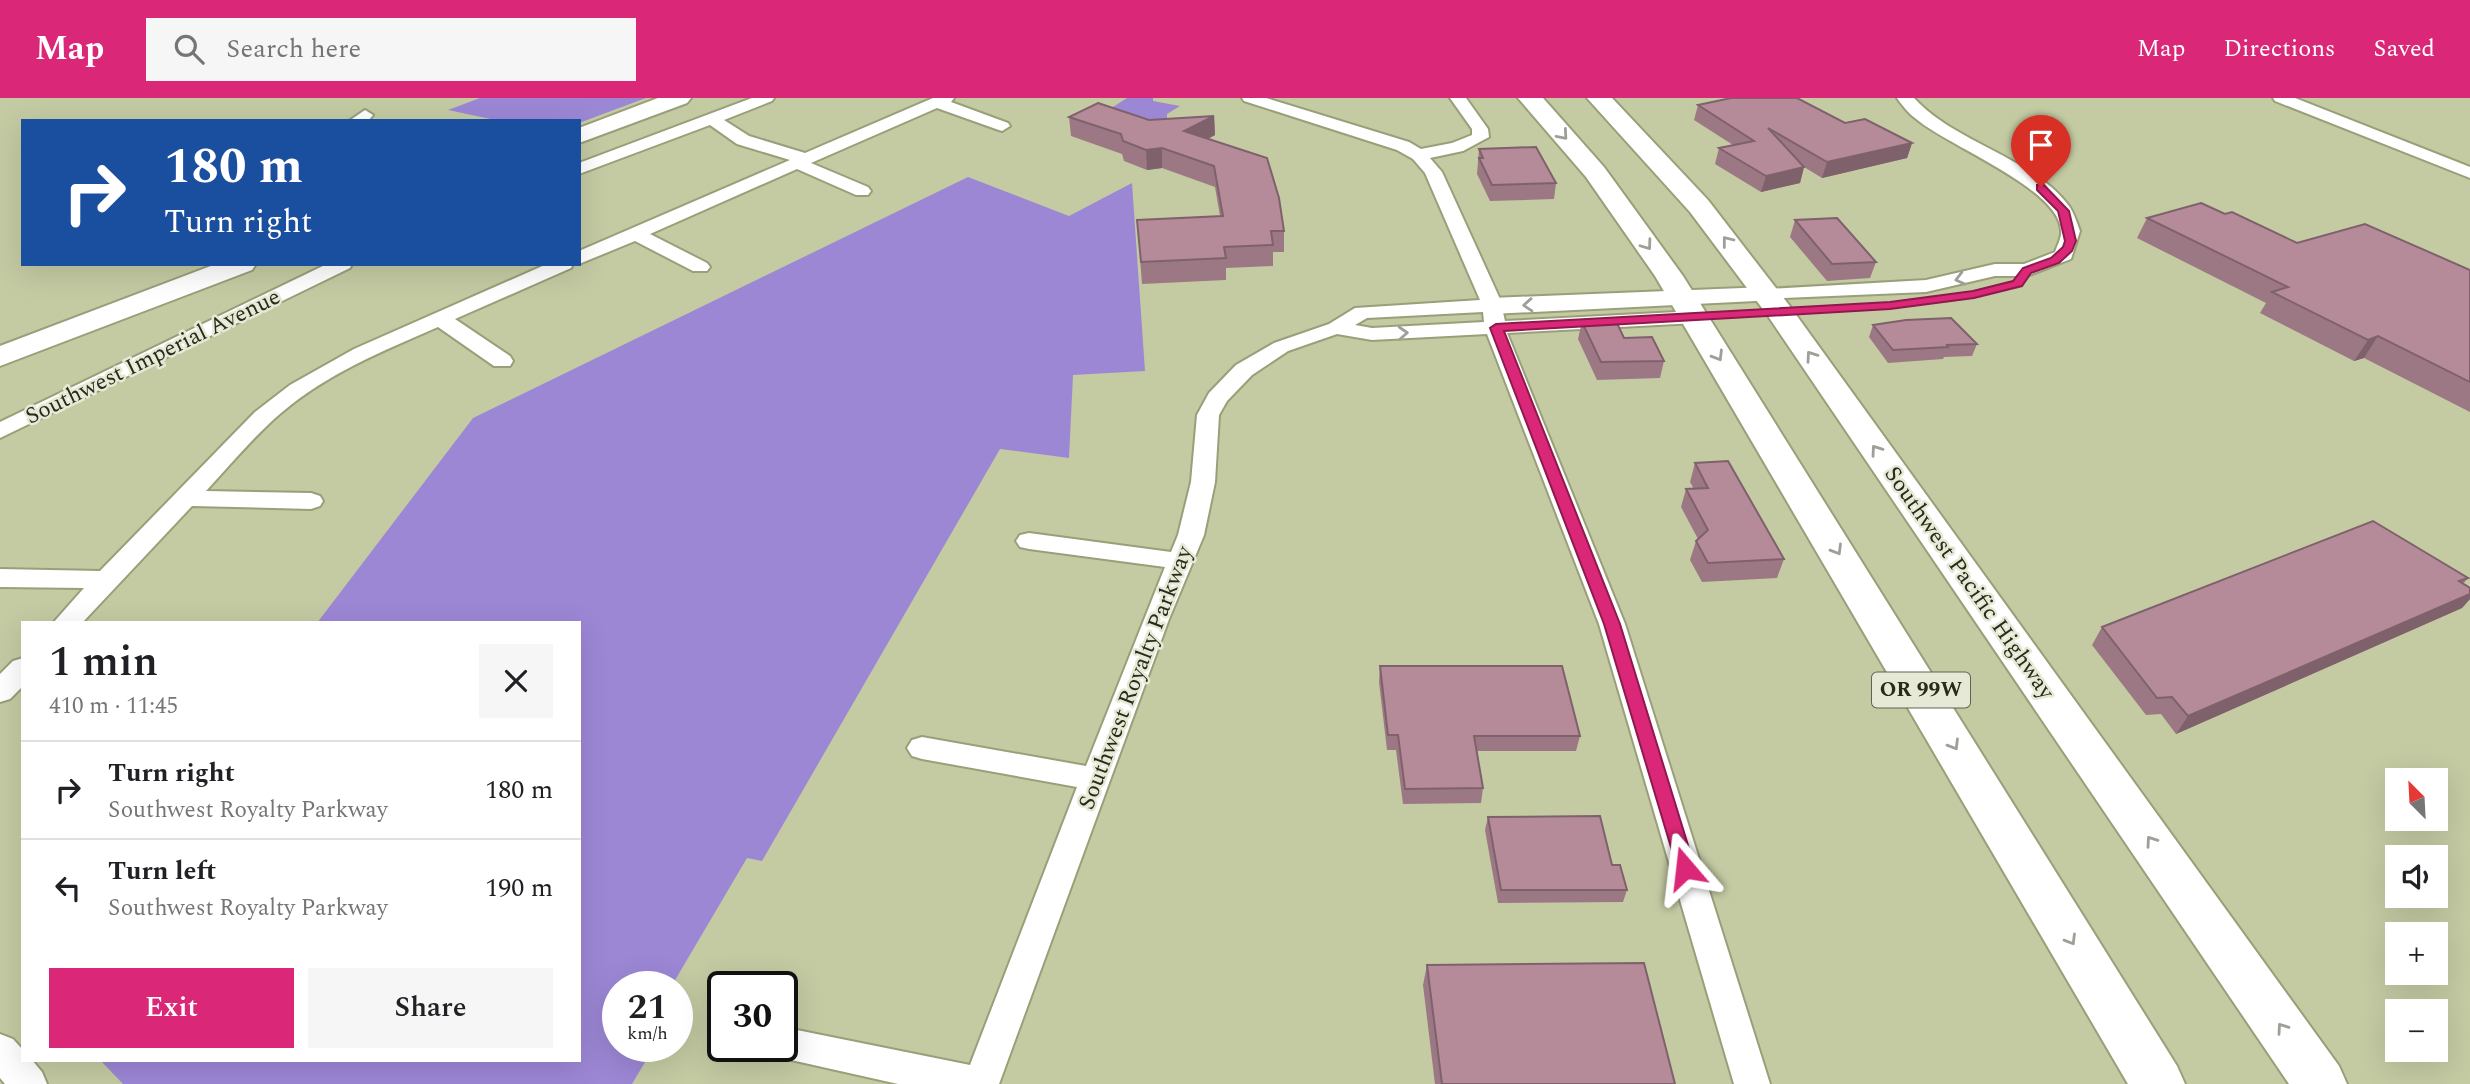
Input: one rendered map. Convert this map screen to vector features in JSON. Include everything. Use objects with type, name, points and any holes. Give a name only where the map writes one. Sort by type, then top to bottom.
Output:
[{"type":"main road","points":[[581,135],[679,98]]},
{"type":"main road","name":"OR 99W","points":[[1530,98],[1595,172],[1689,307],[2158,1084]]},
{"type":"main road","name":"Southwest Pacific Highway","points":[[1599,98],[1699,206],[1773,303],[2320,1084]]},
{"type":"main road","points":[[0,357],[237,266]]},
{"type":"street","points":[[581,168],[766,98]]},
{"type":"street","points":[[1250,98],[1381,137],[1419,155],[1433,172],[1494,317],[1612,624],[1752,1084]]},
{"type":"street","points":[[1419,155],[1457,147],[1481,137],[1480,129],[1458,98]]},
{"type":"street","name":"Southwest Royalty Parkway","points":[[980,1084],[1199,507],[1208,415],[1217,398],[1244,370],[1281,346],[1336,328],[1373,334],[1494,317],[1773,303],[1936,301],[2018,283],[2027,270],[2055,261],[2068,248],[2070,241],[2063,211],[2048,193],[1932,125],[1905,98]]},
{"type":"street","points":[[2281,98],[2470,173]]},
{"type":"street","points":[[581,257],[942,100],[1002,125]]},
{"type":"street","points":[[712,119],[743,140],[800,161],[862,191]]},
{"type":"street","points":[[636,234],[700,267]]},
{"type":"street","name":"Southwest Imperial Avenue","points":[[0,431],[339,266]]},
{"type":"street","points":[[68,621],[263,417],[292,393],[333,366],[559,266]]},
{"type":"street","points":[[439,318],[502,361]]},
{"type":"street","points":[[184,498],[311,501]]},
{"type":"street","points":[[1029,541],[1180,561]]},
{"type":"street","points":[[0,578],[106,580]]},
{"type":"street","points":[[0,693],[21,670]]},
{"type":"street","points":[[0,693],[21,694]]},
{"type":"street","points":[[922,747],[1096,779]]},
{"type":"street","points":[[798,1046],[980,1084]]},
{"type":"street","points":[[0,1051],[29,1084]]},
{"type":"shaded area","points":[[480,98],[646,98],[581,122],[581,119],[491,119],[448,110]]},
{"type":"shaded area","points":[[1127,98],[1153,98],[1153,101],[1180,106],[1167,114],[1167,122],[1107,118],[1117,111],[1113,107]]},
{"type":"shaded area","points":[[968,177],[1069,216],[1132,183],[1145,371],[1073,375],[1069,458],[1000,449],[762,861],[747,858],[680,971],[602,971],[602,1062],[645,1062],[632,1084],[123,1084],[102,1062],[581,1062],[581,621],[319,621],[473,418]]},
{"type":"building","points":[[1731,98],[1797,98],[1845,123],[1865,119],[1912,143],[1827,162],[1768,128],[1804,167],[1766,176],[1719,148],[1754,141],[1698,105]]},
{"type":"building","points":[[1098,103],[1149,120],[1214,116],[1184,131],[1267,158],[1279,198],[1284,231],[1271,231],[1273,245],[1224,247],[1226,258],[1141,262],[1137,220],[1223,216],[1214,166],[1162,148],[1146,150],[1123,141],[1121,134],[1069,117]]},
{"type":"building","points":[[1536,147],[1556,183],[1492,185],[1479,158],[1483,158],[1479,149]]},
{"type":"building","points":[[2201,203],[2225,214],[2232,212],[2297,243],[2365,224],[2470,270],[2470,382],[2378,336],[2368,340],[2272,292],[2288,287],[2147,218]]},
{"type":"building","points":[[1837,218],[1876,262],[1832,264],[1795,220]]},
{"type":"building","points":[[1951,318],[1977,344],[1893,350],[1873,325],[1906,320]]},
{"type":"building","points":[[1616,321],[1624,338],[1652,337],[1664,361],[1601,362],[1582,322]]},
{"type":"building","points":[[1728,461],[1784,559],[1708,563],[1696,541],[1708,530],[1686,489],[1708,488],[1695,463]]},
{"type":"building","points":[[2373,521],[2468,578],[2459,581],[2470,588],[2470,594],[2188,716],[2172,697],[2157,698],[2102,627]]},
{"type":"building","points":[[1380,666],[1562,666],[1580,736],[1474,736],[1483,788],[1405,789],[1398,735],[1388,735]]},
{"type":"building","points":[[1600,816],[1612,865],[1620,865],[1627,890],[1501,890],[1488,817]]},
{"type":"building","points":[[1644,963],[1675,1084],[1442,1084],[1427,965]]},
{"type":"route","points":[[1685,868],[1612,624],[1496,328],[1890,306],[1974,295],[2018,283],[2027,270],[2055,261],[2064,255],[2070,245],[2066,219],[2056,201],[2041,187]]}]
